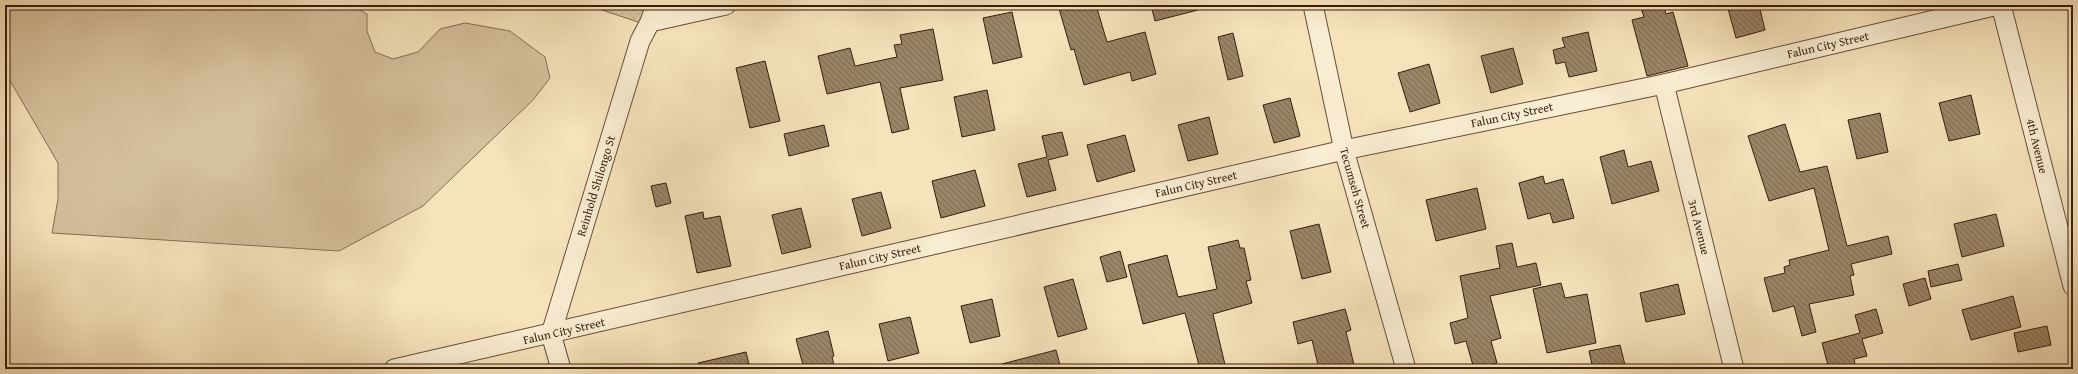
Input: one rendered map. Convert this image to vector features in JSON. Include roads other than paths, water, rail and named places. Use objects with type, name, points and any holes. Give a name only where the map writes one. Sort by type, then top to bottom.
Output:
[{"type":"street","points":[[653,14],[726,5]]},
{"type":"street","name":"Tecumseh Street","points":[[1313,5],[1344,150],[1406,369]]},
{"type":"street","name":"Falun City Street","points":[[394,369],[1344,150],[1664,84],[2000,5]]},
{"type":"street","name":"4th Avenue","points":[[2000,5],[2073,286]]},
{"type":"street","name":"Reinhold Shilongo St","points":[[551,334],[640,41],[653,14]]},
{"type":"street","name":"3rd Avenue","points":[[1664,84],[1734,369]]},
{"type":"street","points":[[551,334],[561,369]]}]
